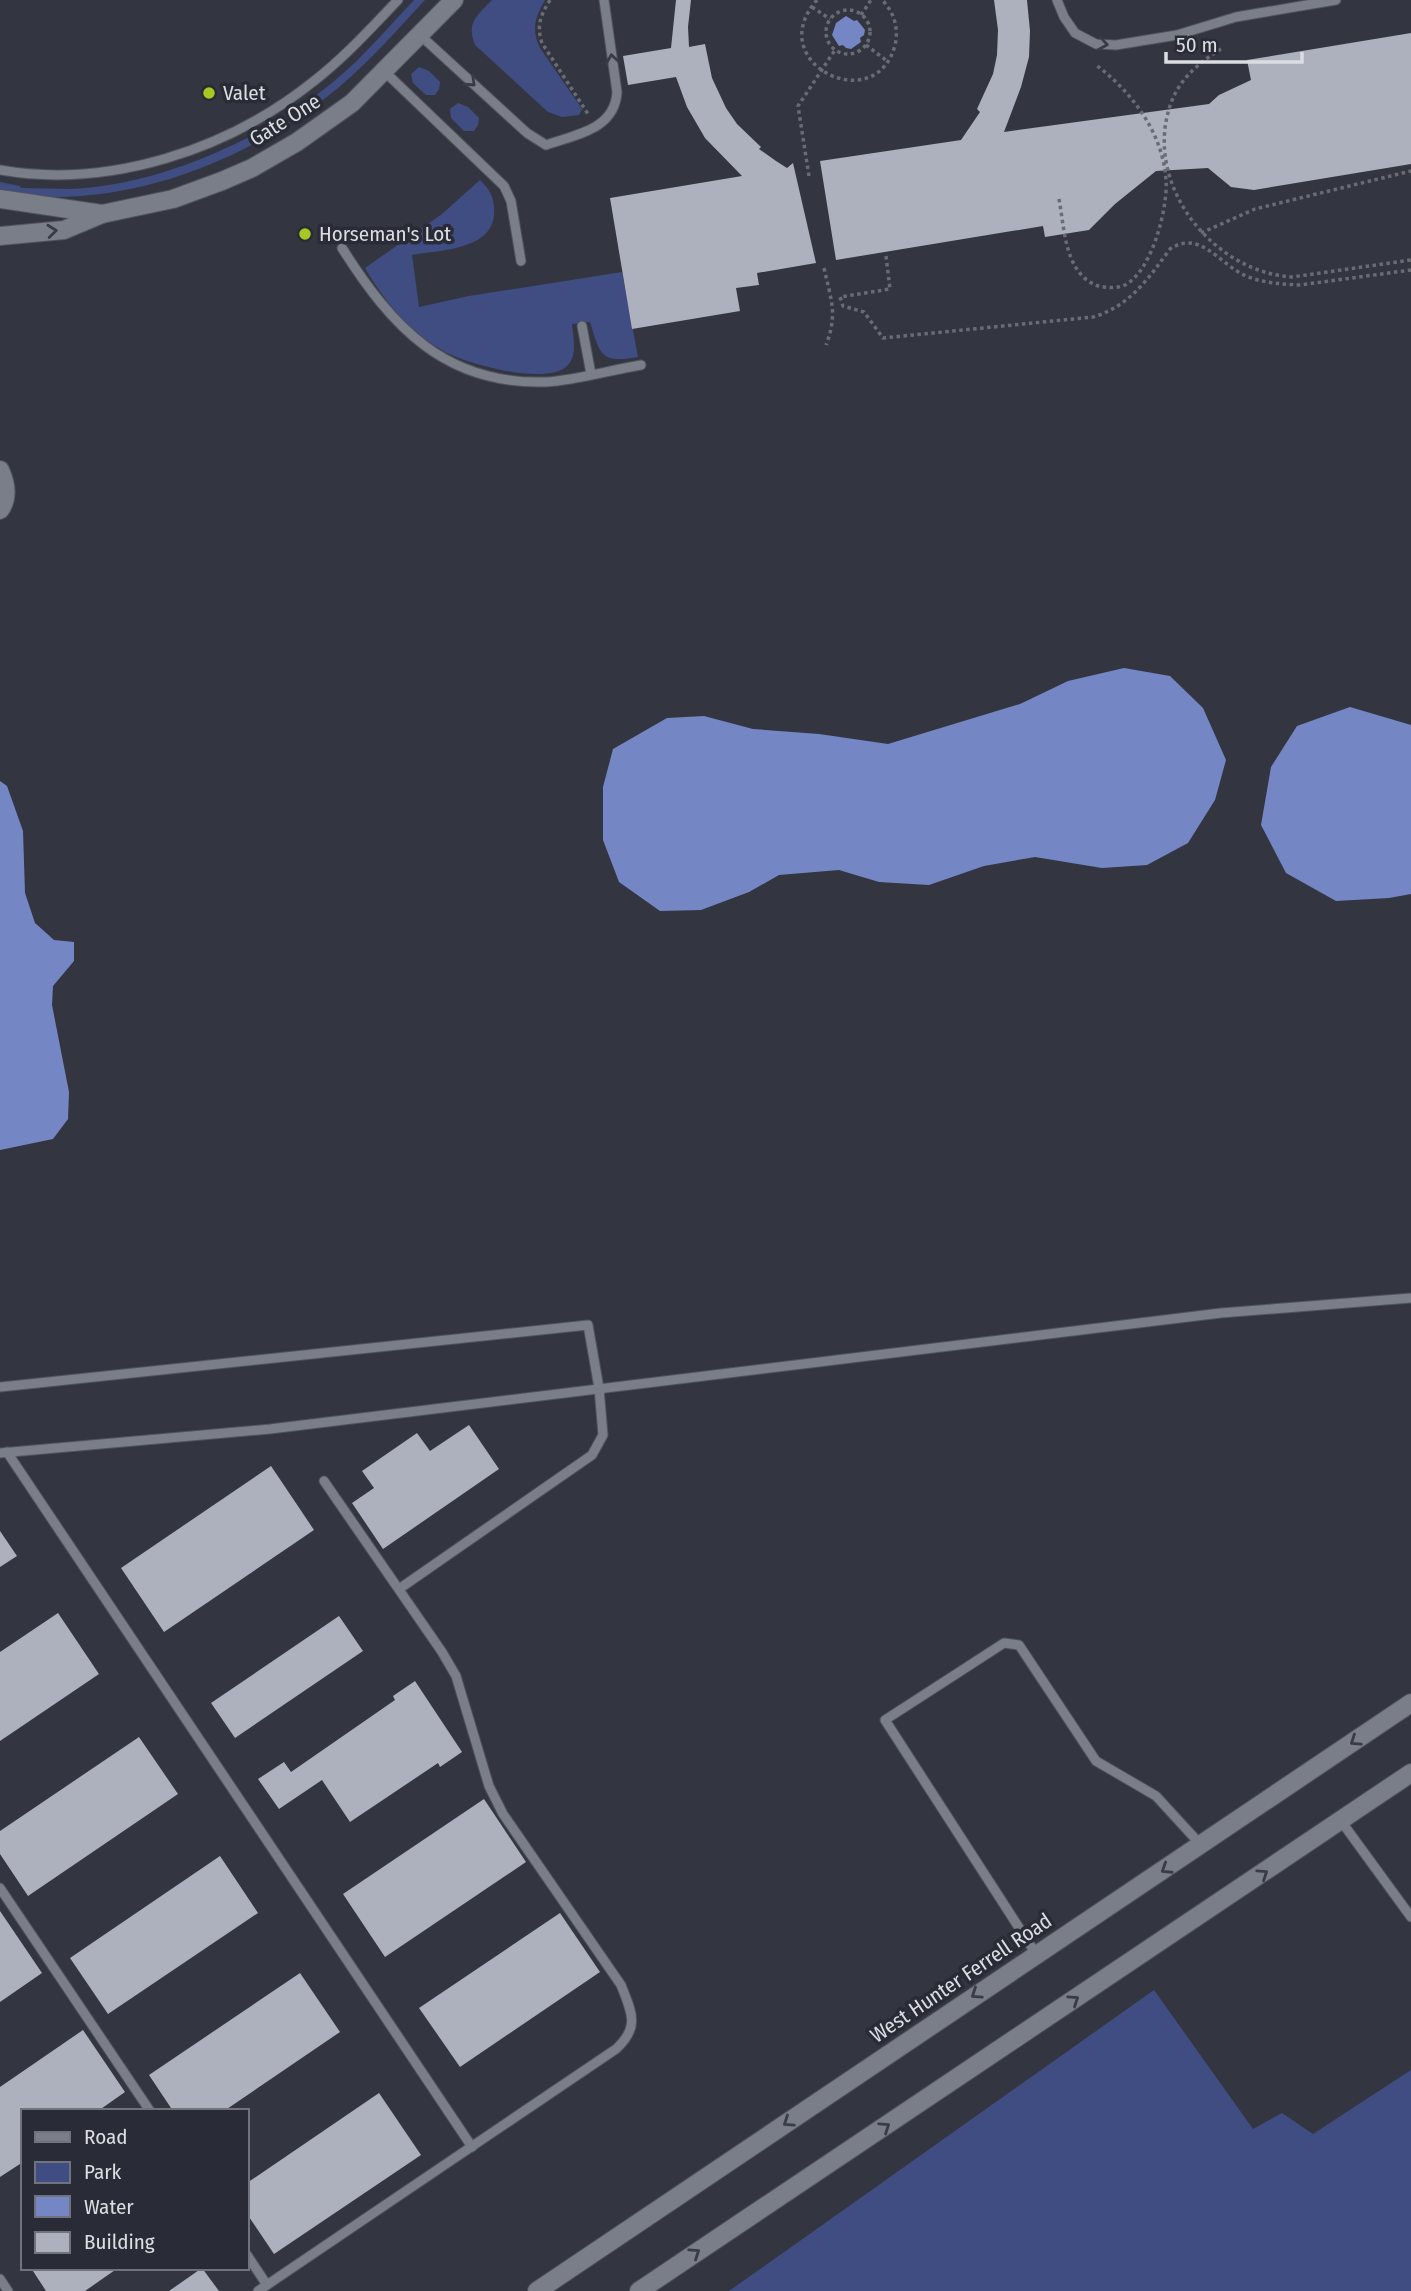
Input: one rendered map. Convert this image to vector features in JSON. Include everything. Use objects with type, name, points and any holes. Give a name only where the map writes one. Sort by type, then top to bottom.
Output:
[{"type":"main road","name":"Gate One","points":[[102,214],[173,199],[222,181],[252,168],[297,142],[352,103],[454,0]]},
{"type":"main road","points":[[0,199],[102,214]]},
{"type":"main road","points":[[0,236],[64,230],[102,214]]},
{"type":"main road","points":[[0,470],[5,482],[6,501],[0,510]]},
{"type":"main road","name":"West Hunter Ferrell Road","points":[[537,2291],[1411,1703]]},
{"type":"main road","points":[[639,2291],[1411,1773]]},
{"type":"lane","points":[[0,170],[37,175],[106,172],[157,160],[207,143],[244,126],[314,82],[353,47],[398,0]]},
{"type":"lane","points":[[421,36],[527,134],[546,145],[584,134],[594,128],[615,105],[617,92],[604,0]]},
{"type":"lane","points":[[1057,0],[1063,17],[1075,33],[1106,46],[1177,35],[1236,17],[1336,0]]},
{"type":"lane","points":[[385,72],[504,186],[511,201],[521,261]]},
{"type":"lane","points":[[342,248],[376,299],[413,338],[439,355],[488,376],[513,381],[548,382],[641,365]]},
{"type":"lane","points":[[582,326],[591,374]]},
{"type":"lane","points":[[472,2147],[4,1453],[270,1429],[1221,1313],[1411,1298]]},
{"type":"lane","points":[[0,1387],[588,1325],[599,1388],[603,1435],[593,1455],[399,1589]]},
{"type":"lane","points":[[248,2257],[263,2288],[616,2049],[628,2038],[632,2025],[629,2005],[621,1985],[503,1814],[489,1786],[456,1676],[324,1481]]},
{"type":"lane","points":[[1036,1954],[885,1720],[1004,1643],[1019,1645],[1096,1761],[1156,1796],[1201,1845]]},
{"type":"lane","points":[[1341,1821],[1411,1917]]},
{"type":"lane","points":[[0,1888],[149,2109]]},
{"type":"lane","points":[[0,2279],[8,2291]]},
{"type":"path","points":[[550,0],[538,22],[538,34],[588,114]]},
{"type":"path","points":[[817,0],[803,22],[804,47],[808,58],[821,71],[837,79],[862,79],[872,76],[888,61],[896,42],[897,31],[891,11],[882,0]]},
{"type":"path","points":[[861,15],[871,0]]},
{"type":"path","points":[[811,6],[830,19]]},
{"type":"path","points":[[850,10],[861,15],[870,30],[866,45],[855,53],[835,50],[827,39],[830,19],[850,10]]},
{"type":"path","points":[[866,45],[888,61]]},
{"type":"path","points":[[1221,49],[1205,59],[1183,81],[1171,102],[1165,124],[1164,147],[1171,178],[1182,206],[1201,233],[1235,260],[1279,276],[1292,277],[1411,260]]},
{"type":"path","points":[[809,176],[797,106],[835,50]]},
{"type":"path","points":[[1059,199],[1070,255],[1086,280],[1098,287],[1112,288],[1124,286],[1140,273],[1151,251],[1160,222],[1166,180],[1158,148],[1139,107],[1118,82],[1096,65]]},
{"type":"path","points":[[1201,233],[1255,209],[1411,171]]},
{"type":"path","points":[[886,256],[890,289],[841,297],[843,306],[864,312],[883,338],[1093,317],[1108,313],[1130,299],[1170,249],[1179,243],[1188,242],[1203,247],[1247,276],[1283,284],[1300,285],[1411,270]]},
{"type":"path","points":[[824,268],[834,314],[825,345]]},
{"type":"green space","points":[[414,0],[425,0],[338,88],[274,133],[239,152],[165,181],[126,190],[87,196],[48,197],[0,190],[0,182],[21,188],[68,189],[105,186],[180,167],[218,152],[288,114],[320,92],[357,61]]},
{"type":"green space","points":[[492,0],[545,0],[535,24],[537,41],[582,109],[579,115],[562,117],[548,112],[475,45],[472,25]]},
{"type":"green space","points":[[419,67],[429,71],[440,82],[435,95],[426,95],[413,83],[411,74]]},
{"type":"green space","points":[[458,103],[468,107],[479,118],[474,131],[464,131],[451,118],[450,109]]},
{"type":"green space","points":[[480,180],[493,200],[493,223],[487,233],[465,246],[412,255],[419,307],[469,296],[622,272],[638,357],[616,359],[604,354],[596,342],[590,322],[572,324],[573,357],[567,366],[557,372],[542,374],[505,371],[453,356],[419,334],[398,314],[365,268],[442,214]]},
{"type":"green space","points":[[1154,1990],[1253,2129],[1282,2113],[1313,2134],[1411,2070],[1411,2291],[729,2291]]},
{"type":"water","points":[[846,16],[857,20],[865,30],[860,38],[861,42],[851,49],[839,46],[832,35],[836,23]]},
{"type":"water","points":[[1124,668],[1170,676],[1203,708],[1226,760],[1215,800],[1188,843],[1147,865],[1102,868],[1035,857],[984,866],[929,885],[879,882],[839,870],[779,875],[749,892],[701,910],[660,911],[619,882],[603,840],[603,787],[613,749],[667,718],[704,716],[753,729],[819,734],[888,744],[1020,704],[1068,681]]},
{"type":"water","points":[[1350,707],[1411,725],[1411,894],[1336,901],[1286,873],[1261,825],[1271,767],[1297,726]]},
{"type":"water","points":[[0,781],[7,786],[23,831],[25,893],[35,923],[54,940],[74,942],[74,961],[53,986],[52,1005],[69,1092],[68,1119],[53,1139],[0,1150]]},
{"type":"building","points":[[676,0],[691,0],[689,47],[705,44],[712,78],[737,124],[761,147],[759,149],[776,161],[787,168],[793,163],[816,263],[757,273],[759,285],[736,288],[740,311],[632,329],[610,198],[742,176],[705,138],[687,107],[676,77],[628,85],[623,56],[671,48]]},
{"type":"building","points":[[994,0],[1027,0],[1030,31],[1029,57],[1004,132],[1209,104],[1219,95],[1251,80],[1247,60],[1411,33],[1411,164],[1254,190],[1231,187],[1208,168],[1156,171],[1115,204],[1089,230],[1045,237],[1043,226],[836,260],[820,161],[961,140],[980,112],[977,109],[993,74],[998,30]]},
{"type":"building","points":[[469,1425],[499,1469],[383,1549],[352,1503],[374,1488],[362,1471],[417,1433],[430,1451]]},
{"type":"building","points":[[271,1466],[314,1530],[164,1632],[121,1568]]},
{"type":"building","points":[[0,1531],[17,1556],[0,1567]]},
{"type":"building","points":[[58,1613],[99,1674],[0,1741],[0,1652]]},
{"type":"building","points":[[339,1616],[363,1651],[235,1738],[211,1703]]},
{"type":"building","points":[[415,1681],[462,1752],[440,1767],[438,1763],[350,1822],[322,1780],[279,1809],[258,1779],[284,1762],[291,1772],[395,1700],[393,1696]]},
{"type":"building","points":[[139,1737],[178,1794],[28,1896],[0,1854],[0,1831]]},
{"type":"building","points":[[484,1799],[526,1862],[385,1957],[343,1894]]},
{"type":"building","points":[[220,1856],[258,1913],[108,2014],[70,1958]]},
{"type":"building","points":[[0,1911],[42,1973],[0,2002]]},
{"type":"building","points":[[560,1913],[600,1972],[460,2067],[419,2008]]},
{"type":"building","points":[[300,1973],[340,2032],[227,2109],[172,2109],[149,2075]]},
{"type":"building","points":[[83,2030],[125,2092],[101,2109],[21,2109],[21,2163],[0,2177],[0,2087]]},
{"type":"building","points":[[379,2093],[421,2155],[274,2254],[248,2215],[248,2182]]},
{"type":"building","points":[[32,2270],[115,2270],[85,2291],[46,2291]]},
{"type":"building","points":[[199,2270],[203,2270],[219,2291],[169,2291]]},
{"type":"place","name":"Valet","points":[[209,93]]},
{"type":"place","name":"Horseman's Lot","points":[[305,234]]}]
